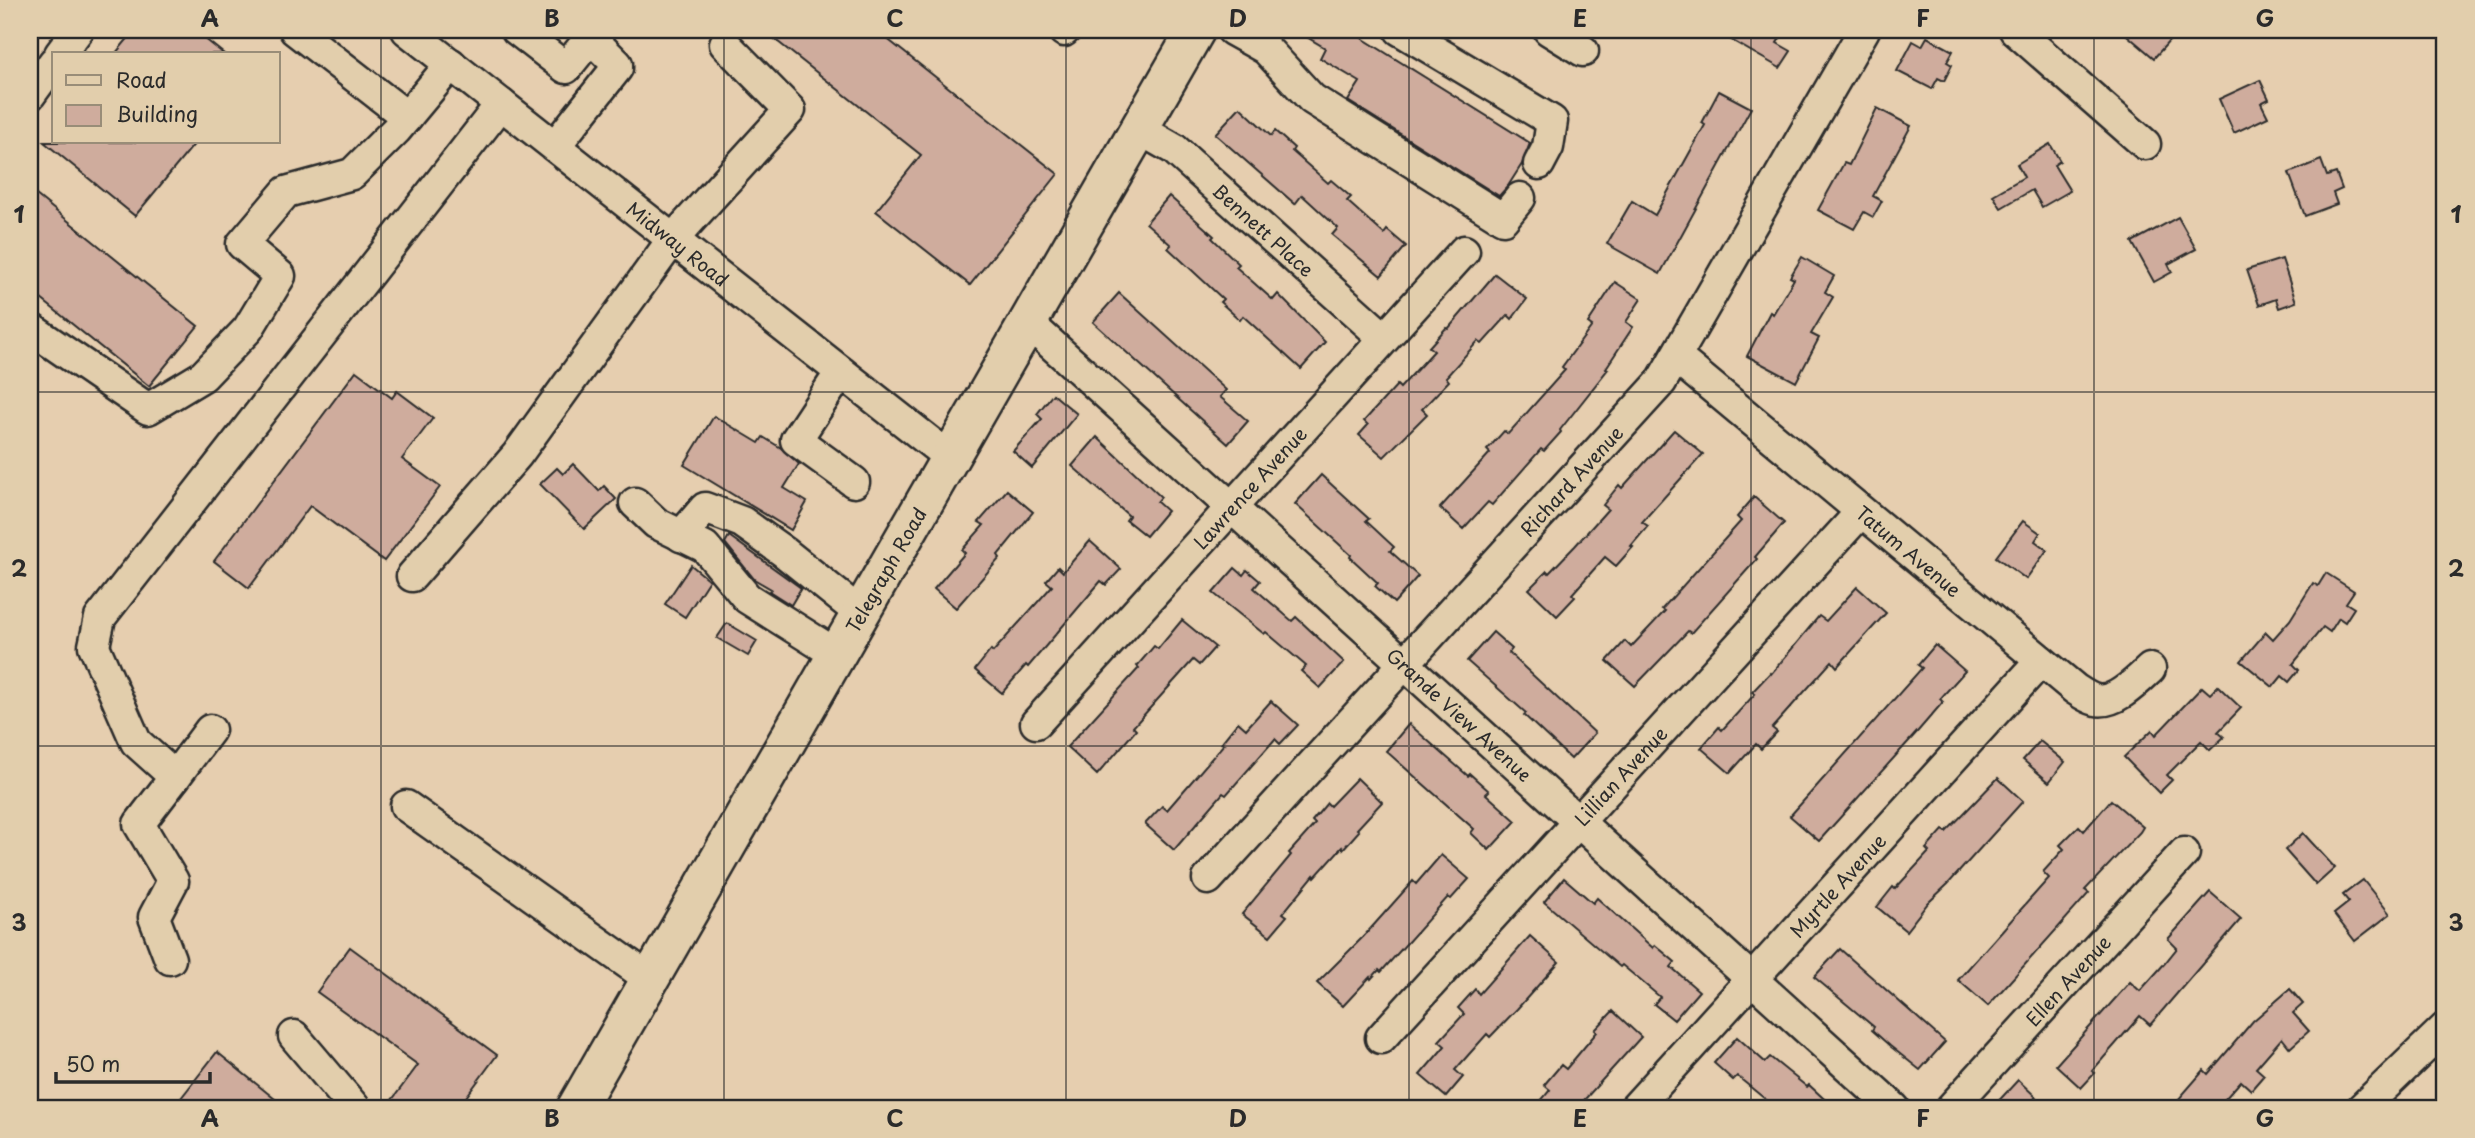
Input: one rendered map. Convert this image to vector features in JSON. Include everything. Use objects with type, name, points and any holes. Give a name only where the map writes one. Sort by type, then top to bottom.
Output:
[{"type":"main road","name":"Telegraph Road","points":[[576,1108],[1196,30]]},
{"type":"street","points":[[62,52],[79,30]]},
{"type":"street","points":[[295,30],[407,117]]},
{"type":"street","name":"Midway Road","points":[[407,30],[949,457]]},
{"type":"street","points":[[517,30],[566,68],[592,37],[598,40],[597,44],[617,64],[617,68],[555,146]]},
{"type":"street","points":[[1232,30],[1266,49],[1312,99],[1503,219],[1520,198]]},
{"type":"street","points":[[1549,30],[1583,51]]},
{"type":"street","name":"Richard Avenue","points":[[1208,879],[1661,382],[1864,30]]},
{"type":"street","points":[[2015,30],[2145,144]]},
{"type":"street","points":[[1418,34],[1552,121],[1548,146],[1539,164]]},
{"type":"street","points":[[412,576],[517,455],[673,239],[790,110],[725,44]]},
{"type":"street","points":[[30,328],[148,408],[203,376],[248,329],[280,276],[242,244],[286,192],[352,174],[407,117],[451,64]]},
{"type":"street","points":[[30,95],[52,65]]},
{"type":"street","points":[[175,777],[136,742],[94,646],[100,618],[501,104]]},
{"type":"street","name":"Bennett Place","points":[[1139,129],[1174,149],[1383,337]]},
{"type":"street","name":"Lawrence Avenue","points":[[1036,723],[1383,337],[1464,251]]},
{"type":"street","name":"Grande View Avenue","points":[[1027,322],[1894,1108]]},
{"type":"street","name":"Tatum Avenue","points":[[1676,357],[2075,689],[2097,700],[2115,696],[2150,669]]},
{"type":"street","points":[[841,372],[796,440],[854,482]]},
{"type":"street","points":[[635,503],[656,523],[705,547],[747,598],[836,654]]},
{"type":"street","points":[[681,536],[705,508],[742,522],[860,613]]},
{"type":"street","name":"Lillian Avenue","points":[[1381,1038],[1861,512]]},
{"type":"street","name":"Myrtle Avenue","points":[[1634,1108],[2041,661]]},
{"type":"street","points":[[170,959],[154,917],[173,881],[139,824],[210,730]]},
{"type":"street","points":[[407,806],[650,979]]},
{"type":"street","name":"Ellen Avenue","points":[[1951,1108],[2184,853]]},
{"type":"street","points":[[2362,1108],[2445,1027]]},
{"type":"street","points":[[294,1036],[355,1108]]},
{"type":"building","points":[[135,30],[194,30],[222,52],[117,52]]},
{"type":"building","points":[[763,30],[876,30],[1058,174],[970,285],[876,211],[921,155]]},
{"type":"building","points":[[1295,30],[1349,30],[1530,143],[1522,164],[1508,186],[1499,196],[1348,101],[1360,82],[1320,58],[1325,48]]},
{"type":"building","points":[[1714,30],[1785,30],[1777,43],[1791,51],[1780,68]]},
{"type":"building","points":[[2121,30],[2179,30],[2154,58]]},
{"type":"building","points":[[1927,37],[1953,51],[1947,62],[1952,65],[1944,81],[1938,78],[1932,89],[1897,71],[1913,41],[1922,46]]},
{"type":"building","points":[[2260,80],[2269,99],[2261,103],[2268,117],[2234,133],[2219,99]]},
{"type":"building","points":[[1719,91],[1751,108],[1660,274],[1607,244],[1632,201],[1655,215],[1705,125],[1702,123]]},
{"type":"building","points":[[1240,107],[1271,136],[1275,131],[1294,148],[1292,151],[1328,183],[1331,180],[1351,197],[1347,201],[1384,234],[1387,230],[1406,246],[1381,276],[1332,235],[1338,228],[1302,195],[1295,204],[1215,134]]},
{"type":"building","points":[[1877,108],[1911,126],[1873,196],[1882,201],[1873,217],[1864,212],[1854,229],[1818,210],[1844,163],[1849,165]]},
{"type":"building","points":[[44,142],[194,144],[135,216]]},
{"type":"building","points":[[2050,144],[2060,161],[2054,165],[2070,191],[2042,207],[2032,190],[2001,208],[1993,195],[2024,177],[2017,164]]},
{"type":"building","points":[[2321,160],[2327,176],[2336,173],[2342,189],[2333,193],[2337,204],[2305,216],[2289,173]]},
{"type":"building","points":[[30,190],[198,326],[149,386],[30,290]]},
{"type":"building","points":[[1169,196],[1214,236],[1212,238],[1239,264],[1236,267],[1273,300],[1278,294],[1325,342],[1301,369],[1243,316],[1240,320],[1220,302],[1223,299],[1168,248],[1171,245],[1146,223]]},
{"type":"building","points":[[2178,217],[2196,249],[2168,264],[2172,272],[2154,282],[2132,242]]},
{"type":"building","points":[[1802,257],[1834,276],[1825,292],[1833,297],[1811,334],[1819,338],[1796,382],[1747,356],[1770,312],[1773,314],[1794,279],[1790,277]]},
{"type":"building","points":[[2282,259],[2296,302],[2279,308],[2276,299],[2259,305],[2247,270]]},
{"type":"building","points":[[1495,274],[1527,299],[1512,319],[1508,315],[1482,344],[1478,341],[1446,377],[1449,381],[1422,409],[1427,414],[1384,457],[1359,435],[1368,425],[1364,421],[1397,385],[1400,388],[1434,351],[1429,347]]},
{"type":"building","points":[[1615,282],[1641,299],[1626,322],[1633,327],[1606,368],[1608,369],[1544,451],[1541,449],[1492,505],[1488,502],[1463,529],[1440,508],[1490,453],[1487,450],[1504,431],[1508,434],[1565,370],[1562,367],[1592,326],[1588,323]]},
{"type":"building","points":[[1119,293],[1226,390],[1220,397],[1248,421],[1228,444],[1093,322]]},
{"type":"building","points":[[356,371],[392,398],[397,391],[433,418],[402,459],[440,487],[384,561],[310,506],[249,588],[214,561]]},
{"type":"building","points":[[1053,394],[1077,414],[1032,468],[1013,451],[1042,419],[1037,414]]},
{"type":"building","points":[[714,416],[759,443],[763,437],[799,464],[784,488],[807,502],[791,530],[684,465]]},
{"type":"building","points":[[1674,430],[1703,454],[1642,522],[1648,526],[1616,566],[1605,557],[1572,594],[1575,597],[1557,616],[1529,589],[1575,546],[1608,509],[1603,505],[1619,485],[1622,488]]},
{"type":"building","points":[[1097,437],[1161,497],[1157,502],[1167,511],[1146,536],[1126,520],[1129,516],[1072,466]]},
{"type":"building","points":[[573,464],[599,491],[604,486],[616,499],[584,529],[540,484],[557,468],[563,474]]},
{"type":"building","points":[[1321,475],[1369,519],[1366,521],[1394,547],[1390,551],[1418,576],[1394,603],[1375,586],[1378,583],[1350,557],[1351,555],[1295,504]]},
{"type":"building","points":[[1007,490],[1033,512],[998,555],[1000,558],[956,608],[934,589],[965,553],[962,550],[984,525],[979,522]]},
{"type":"building","points":[[1754,497],[1784,523],[1755,557],[1757,559],[1691,633],[1688,631],[1635,686],[1607,661],[1625,641],[1631,647],[1665,611],[1662,609],[1741,521],[1737,517]]},
{"type":"building","points":[[2023,521],[2040,533],[2035,541],[2047,550],[2026,579],[1996,557]]},
{"type":"building","points":[[729,536],[801,588],[791,605],[754,579],[725,543]]},
{"type":"building","points":[[1090,541],[1121,569],[1106,585],[1101,581],[1028,667],[1026,665],[1002,693],[975,670],[1052,586],[1046,581],[1058,567],[1063,572]]},
{"type":"building","points":[[691,565],[709,580],[685,617],[665,604]]},
{"type":"building","points":[[1235,568],[1243,575],[1247,570],[1260,581],[1254,588],[1292,621],[1296,617],[1344,662],[1320,688],[1301,671],[1306,666],[1213,593]]},
{"type":"building","points":[[2326,573],[2354,591],[2346,603],[2354,608],[2345,622],[2339,618],[2330,632],[2323,627],[2293,664],[2299,670],[2289,682],[2282,676],[2273,687],[2241,661],[2266,632],[2273,639],[2290,620],[2313,583],[2318,586]]},
{"type":"building","points":[[1857,587],[1886,613],[1837,667],[1832,661],[1772,728],[1777,732],[1761,749],[1756,744],[1730,773],[1701,748],[1719,727],[1722,730],[1755,694],[1752,692],[1771,674],[1819,616],[1826,621]]},
{"type":"building","points":[[1182,620],[1215,647],[1199,665],[1193,660],[1133,727],[1136,730],[1097,775],[1067,747],[1139,668],[1137,666],[1154,646],[1158,649]]},
{"type":"building","points":[[727,623],[757,641],[748,656],[717,638]]},
{"type":"building","points":[[1493,632],[1512,649],[1509,653],[1595,733],[1571,759],[1524,715],[1526,713],[1467,661]]},
{"type":"building","points":[[1935,645],[1965,671],[1940,699],[1943,702],[1819,841],[1790,816],[1922,668],[1918,665]]},
{"type":"building","points":[[2218,686],[2241,708],[2218,732],[2224,737],[2210,750],[2201,741],[2167,775],[2172,780],[2159,793],[2124,757],[2152,730],[2156,735],[2202,687],[2210,694]]},
{"type":"building","points":[[1271,701],[1298,725],[1280,744],[1275,739],[1226,795],[1223,793],[1174,850],[1145,824],[1162,806],[1167,810],[1224,744],[1221,743],[1238,722],[1246,729]]},
{"type":"building","points":[[1409,724],[1489,791],[1486,794],[1516,821],[1489,850],[1471,833],[1474,829],[1386,751]]},
{"type":"building","points":[[2040,741],[2065,762],[2049,782],[2023,760]]},
{"type":"building","points":[[1357,778],[1382,802],[1343,849],[1342,847],[1315,877],[1314,875],[1283,913],[1287,916],[1270,936],[1242,914],[1315,824],[1312,821],[1327,803],[1330,806]]},
{"type":"building","points":[[1998,778],[2023,801],[1928,903],[1906,931],[1877,907],[1893,887],[1895,889],[1929,852],[1926,849],[1943,830],[1946,832]]},
{"type":"building","points":[[2111,800],[2143,827],[2085,890],[2089,893],[1988,1006],[1958,980],[2049,878],[2043,872],[2064,849],[2060,845],[2079,826],[2084,831]]},
{"type":"building","points":[[2303,833],[2335,868],[2316,885],[2285,850]]},
{"type":"building","points":[[1441,855],[1469,879],[1451,899],[1448,897],[1381,972],[1379,970],[1371,979],[1370,977],[1343,1006],[1317,983],[1413,881],[1416,884]]},
{"type":"building","points":[[1564,878],[1593,903],[1597,898],[1653,948],[1655,945],[1675,962],[1671,967],[1699,991],[1674,1020],[1654,1004],[1660,997],[1622,965],[1620,967],[1544,902]]},
{"type":"building","points":[[2363,880],[2390,914],[2355,941],[2334,914],[2349,902],[2343,895]]},
{"type":"building","points":[[2210,892],[2241,919],[2150,1025],[2140,1016],[2092,1071],[2095,1073],[2081,1088],[2056,1065],[2130,982],[2140,991],[2165,963],[2177,948],[2168,939]]},
{"type":"building","points":[[1530,936],[1559,962],[1517,1009],[1490,1037],[1487,1034],[1455,1070],[1463,1077],[1446,1097],[1420,1075],[1445,1046],[1439,1041],[1464,1014],[1458,1008],[1475,989],[1479,994]]},
{"type":"building","points":[[350,947],[497,1055],[458,1108],[386,1108],[418,1065],[317,992]]},
{"type":"building","points":[[1840,949],[1945,1042],[1920,1070],[1814,977]]},
{"type":"building","points":[[2290,989],[2303,1004],[2293,1013],[2309,1031],[2290,1048],[2282,1038],[2256,1068],[2264,1075],[2251,1090],[2241,1081],[2217,1108],[2186,1108],[2177,1101],[2204,1070],[2208,1074],[2253,1021]]},
{"type":"building","points":[[1613,1011],[1641,1037],[1577,1108],[1535,1108],[1550,1090],[1544,1085],[1561,1065],[1566,1069]]},
{"type":"building","points":[[1737,1037],[1765,1062],[1770,1057],[1807,1087],[1809,1085],[1834,1108],[1776,1108],[1737,1076],[1733,1080],[1714,1063]]},
{"type":"building","points":[[217,1052],[286,1108],[194,1108],[181,1098]]},
{"type":"building","points":[[2018,1080],[2036,1097],[2026,1108],[1992,1108]]}]
